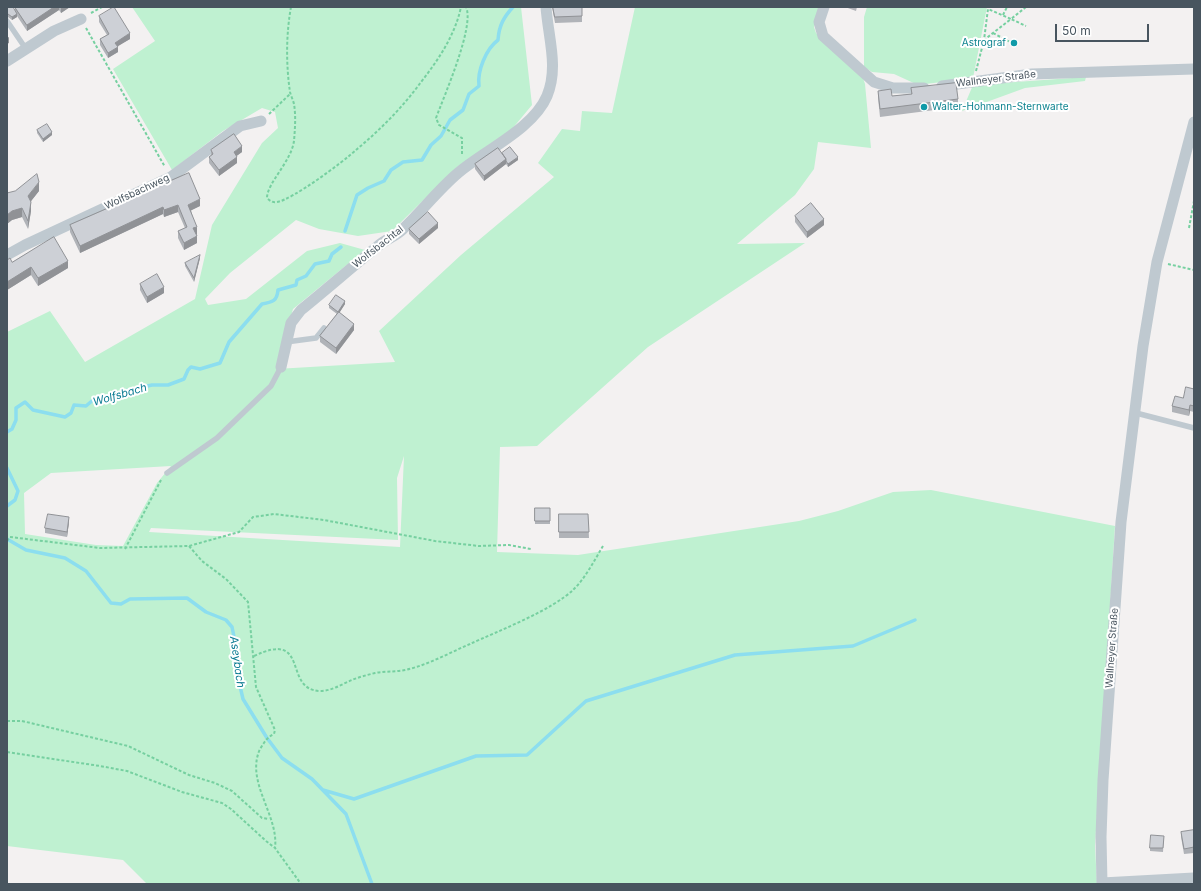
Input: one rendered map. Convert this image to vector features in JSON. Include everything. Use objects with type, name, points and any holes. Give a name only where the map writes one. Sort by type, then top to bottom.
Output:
[{"type":"street","name":"Wolfsbachtal","points":[[281,367],[291,323],[302,310],[380,244],[402,230],[458,173],[523,126],[537,112],[547,97],[553,74],[552,50],[548,33],[546,7]]},
{"type":"street","name":"Wallneyer Straße","points":[[824,7],[819,22],[823,36],[874,82],[893,88],[916,89],[1032,74],[1194,69]]},
{"type":"street","points":[[7,62],[54,31],[81,19]]},
{"type":"street","name":"Wolfsbachweg","points":[[7,255],[25,244],[171,176],[240,126],[261,121]]},
{"type":"street","name":"Wallneyer Straße","points":[[1194,122],[1157,262],[1143,346],[1136,413],[1121,522],[1107,708],[1101,837],[1102,884],[1194,878]]},
{"type":"lane","points":[[7,21],[26,49]]},
{"type":"lane","points":[[286,342],[316,338],[324,328]]},
{"type":"lane","name":"Wolfsbachtal","points":[[167,473],[217,438],[272,386],[281,367]]},
{"type":"lane","points":[[1136,413],[1194,428]]},
{"type":"path","points":[[292,7],[287,44],[287,68],[290,94],[294,104],[295,116],[293,143],[285,166],[267,192],[267,198],[270,202],[276,203],[305,187],[356,151],[398,110],[422,81],[445,49],[458,21],[461,7]]},
{"type":"path","points":[[458,173],[463,150],[462,138],[439,125],[436,118],[466,36],[468,12],[466,7]]},
{"type":"path","points":[[1002,15],[1007,7]]},
{"type":"path","points":[[984,40],[1026,7]]},
{"type":"path","points":[[974,82],[984,40],[989,8],[1026,26]]},
{"type":"path","points":[[81,19],[171,176]]},
{"type":"path","points":[[993,33],[1010,42]]},
{"type":"path","points":[[261,121],[290,94]]},
{"type":"path","points":[[1189,228],[1194,201]]},
{"type":"path","points":[[1157,262],[1194,270]]},
{"type":"path","points":[[125,548],[157,486],[167,473]]},
{"type":"path","points":[[7,541],[10,537],[100,548],[189,546],[239,532],[253,517],[274,514],[318,519],[436,541],[484,546],[509,546],[531,550]]},
{"type":"path","points":[[189,546],[202,561],[226,579],[248,602],[256,687],[275,730],[274,734],[264,742],[257,757],[257,777],[275,833],[275,848]]},
{"type":"path","points":[[254,656],[266,650],[284,649],[289,653],[302,681],[309,688],[321,691],[377,673],[428,663],[511,626],[558,602],[583,580],[603,546]]},
{"type":"path","points":[[7,721],[22,721],[128,746],[190,775],[215,783],[232,792],[262,818],[270,819]]},
{"type":"path","points":[[7,752],[100,766],[127,772],[182,792],[211,799],[231,809],[275,848],[301,884]]},
{"type":"green space","points":[[132,7],[521,7],[532,105],[512,129],[457,167],[392,231],[358,236],[319,229],[296,220],[230,273],[205,299],[208,305],[246,299],[307,251],[340,243],[365,250],[293,309],[276,369],[395,362],[379,331],[461,255],[554,177],[538,163],[562,129],[580,131],[582,111],[612,113],[635,7],[821,7],[814,27],[816,33],[862,75],[865,84],[871,148],[818,142],[814,169],[795,195],[737,244],[805,243],[648,347],[537,446],[500,447],[497,552],[578,555],[799,521],[838,511],[893,492],[931,490],[1115,526],[1095,846],[1097,884],[147,884],[123,860],[7,846],[7,332],[50,311],[85,362],[195,299],[212,225],[262,143],[278,128],[275,112],[262,108],[223,131],[172,170],[113,69],[155,41]],"holes":[[[404,456],[400,547],[149,532],[151,528],[398,540],[397,478]],[[171,466],[157,483],[123,546],[96,545],[25,534],[24,493],[51,473]]]},
{"type":"green space","points":[[867,7],[987,7],[973,78],[918,85],[894,74],[872,72],[864,67],[864,17]]},
{"type":"green space","points":[[1086,77],[1085,81],[1025,88],[962,111],[973,85]]},
{"type":"building","points":[[7,7],[13,7],[17,14],[12,17],[7,14]]},
{"type":"building","points":[[15,7],[54,7],[27,25]]},
{"type":"building","points":[[114,7],[130,33],[115,43],[118,47],[108,53],[100,39],[109,34],[99,16]]},
{"type":"building","points":[[553,7],[582,7],[582,16],[555,17]]},
{"type":"building","points":[[956,83],[958,99],[880,109],[878,91],[891,89],[892,96],[912,94],[911,88]]},
{"type":"building","points":[[47,124],[52,132],[43,139],[37,130]]},
{"type":"building","points":[[234,134],[242,146],[234,152],[237,157],[219,170],[209,157],[213,154],[211,150]]},
{"type":"building","points":[[510,147],[518,157],[508,164],[502,153]]},
{"type":"building","points":[[498,148],[506,159],[484,176],[475,164]]},
{"type":"building","points":[[189,173],[200,199],[188,205],[197,227],[193,228],[197,236],[184,243],[178,231],[187,227],[178,205],[164,210],[163,207],[80,246],[70,225]]},
{"type":"building","points":[[37,174],[39,182],[28,196],[31,202],[28,221],[22,208],[12,211],[7,215],[7,193],[15,191]]},
{"type":"building","points":[[811,203],[824,219],[807,232],[795,216]]},
{"type":"building","points":[[428,212],[438,223],[419,239],[409,229]]},
{"type":"building","points":[[54,237],[68,261],[38,278],[31,267],[7,282],[7,260],[10,258],[12,262]]},
{"type":"building","points":[[200,255],[194,278],[185,263]]},
{"type":"building","points":[[157,274],[164,287],[147,297],[140,284]]},
{"type":"building","points":[[336,295],[345,301],[338,312],[329,305]]},
{"type":"building","points":[[339,312],[354,324],[336,348],[320,336]]},
{"type":"building","points":[[1186,387],[1194,389],[1194,406],[1190,405],[1189,410],[1172,406],[1175,396],[1183,398]]},
{"type":"building","points":[[535,508],[550,508],[550,521],[535,521]]},
{"type":"building","points":[[48,514],[69,517],[67,532],[45,528]]},
{"type":"building","points":[[559,514],[588,514],[589,532],[559,532]]},
{"type":"building","points":[[1194,830],[1194,847],[1184,849],[1181,832]]},
{"type":"building","points":[[1151,835],[1164,836],[1163,848],[1150,848]]},
{"type":"waterway","name":"Wolfsbach","points":[[345,231],[357,195],[384,181],[391,170],[403,162],[422,160],[431,145],[441,136],[450,120],[463,110],[469,94],[479,86],[479,74],[483,61],[490,49],[498,40],[502,22],[513,7]]},
{"type":"waterway","name":"Wolfsbach","points":[[7,432],[12,429],[16,420],[16,408],[25,402],[33,410],[65,417],[71,413],[74,405],[86,406],[93,400],[110,398],[125,391],[152,385],[168,385],[184,379],[191,367],[200,369],[220,363],[229,342],[262,304],[269,303],[274,300],[277,297],[278,290],[296,285],[297,280],[306,276],[315,264],[329,261],[332,254],[341,247]]},
{"type":"waterway","name":"Wolfsbach","points":[[7,468],[18,491],[15,500],[7,506]]},
{"type":"waterway","name":"Aseybach","points":[[7,539],[26,550],[65,558],[86,571],[111,603],[121,604],[130,599],[187,598],[206,612],[226,620],[232,627],[238,656],[236,669],[243,699],[267,738],[282,758],[312,779],[346,814],[372,884]]},
{"type":"waterway","points":[[323,790],[354,799],[476,756],[527,755],[586,701],[735,655],[853,646],[915,620]]},
{"type":"place","name":"Astrograf","points":[[1014,43]]},
{"type":"place","name":"Walter-Hohmann-Sternwarte","points":[[924,107]]}]
